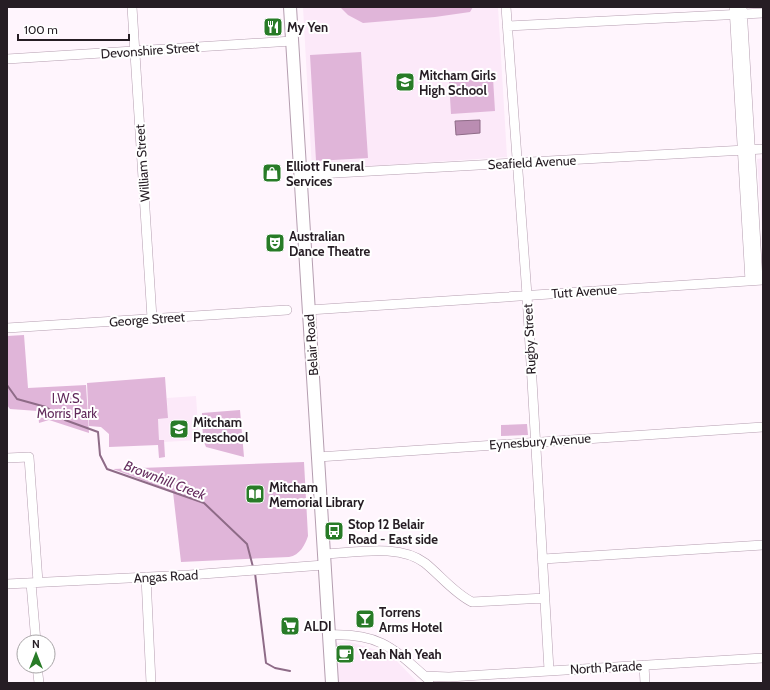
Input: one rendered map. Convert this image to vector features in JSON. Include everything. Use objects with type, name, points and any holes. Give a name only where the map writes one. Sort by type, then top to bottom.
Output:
[{"type":"main road","name":"Belair Road","points":[[290,7],[332,683]]},
{"type":"street","name":"William Street","points":[[132,7],[152,318]]},
{"type":"street","name":"Rugby Street","points":[[506,7],[527,295],[549,670]]},
{"type":"street","points":[[738,11],[750,213],[753,254],[757,280]]},
{"type":"street","points":[[507,26],[738,11],[763,12]]},
{"type":"street","name":"Devonshire Street","points":[[7,59],[292,41]]},
{"type":"street","name":"Seafield Avenue","points":[[300,175],[763,149]]},
{"type":"street","name":"Tutt Avenue","points":[[309,310],[757,280]]},
{"type":"street","name":"George Street","points":[[7,328],[287,310]]},
{"type":"street","name":"Eynesbury Avenue","points":[[318,457],[536,441],[763,427]]},
{"type":"street","points":[[7,458],[29,457],[36,634]]},
{"type":"street","points":[[543,559],[763,545]]},
{"type":"street","name":"Angas Road","points":[[7,584],[264,570],[324,559],[340,553],[394,551],[411,555],[424,562],[462,597],[472,602],[545,598]]},
{"type":"street","points":[[146,577],[151,683]]},
{"type":"street","points":[[329,635],[356,635],[381,642],[398,653],[432,683]]},
{"type":"street","name":"North Parade","points":[[425,676],[446,680],[549,670],[763,658]]},
{"type":"street","points":[[644,665],[645,683]]},
{"type":"shaded area","name":"Mitcham Girls High School","points":[[303,7],[498,7],[507,157],[312,170]]},
{"type":"shaded area","points":[[480,120],[480,133],[456,135],[455,121]]},
{"type":"shaded area","points":[[763,158],[763,240],[757,159]]},
{"type":"shaded area","name":"Mitcham Preschool","points":[[196,396],[199,440],[164,442],[164,440],[159,440],[158,419],[168,418],[167,398]]},
{"type":"shaded area","points":[[350,642],[390,654],[418,683],[339,683],[336,643]]},
{"type":"green space","points":[[340,7],[473,7],[470,12],[435,17],[363,23],[348,15]]},
{"type":"green space","points":[[361,52],[368,158],[316,161],[310,55]]},
{"type":"green space","points":[[493,78],[495,111],[451,114],[449,81]]},
{"type":"green space","name":"I.W.S. Morris Park","points":[[24,335],[28,388],[86,385],[89,433],[49,420],[39,423],[38,411],[10,409],[7,405],[7,336]]},
{"type":"green space","points":[[165,377],[168,418],[158,419],[159,440],[164,440],[165,457],[159,458],[158,445],[109,447],[109,434],[101,427],[89,426],[87,383]]},
{"type":"green space","points":[[240,410],[244,457],[206,447],[203,440],[202,413]]},
{"type":"green space","points":[[527,424],[528,435],[501,436],[501,425]]},
{"type":"green space","points":[[304,462],[308,536],[304,546],[299,552],[289,557],[181,562],[173,492],[113,469]]},
{"type":"waterway","name":"Brownhill Creek","points":[[7,385],[17,399],[46,407],[65,420],[98,432],[100,455],[107,469],[204,503],[247,544],[253,567]]},
{"type":"waterway","name":"Brownhill Creek","points":[[255,573],[266,663],[275,668],[290,671]]},
{"type":"place","name":"My Yen","points":[[273,27]]},
{"type":"place","name":"Mitcham Girls High School","points":[[405,82]]},
{"type":"place","name":"Elliott Funeral Services","points":[[272,173]]},
{"type":"place","name":"Australian Dance Theatre","points":[[275,243]]},
{"type":"place","name":"Mitcham Preschool","points":[[179,429]]},
{"type":"place","name":"Mitcham Memorial Library","points":[[255,494]]},
{"type":"place","name":"Stop 12 Belair Road - East side","points":[[334,531]]},
{"type":"place","name":"Torrens Arms Hotel","points":[[365,619]]},
{"type":"place","name":"ALDI","points":[[290,626]]},
{"type":"place","name":"Yeah Nah Yeah","points":[[345,654]]}]
